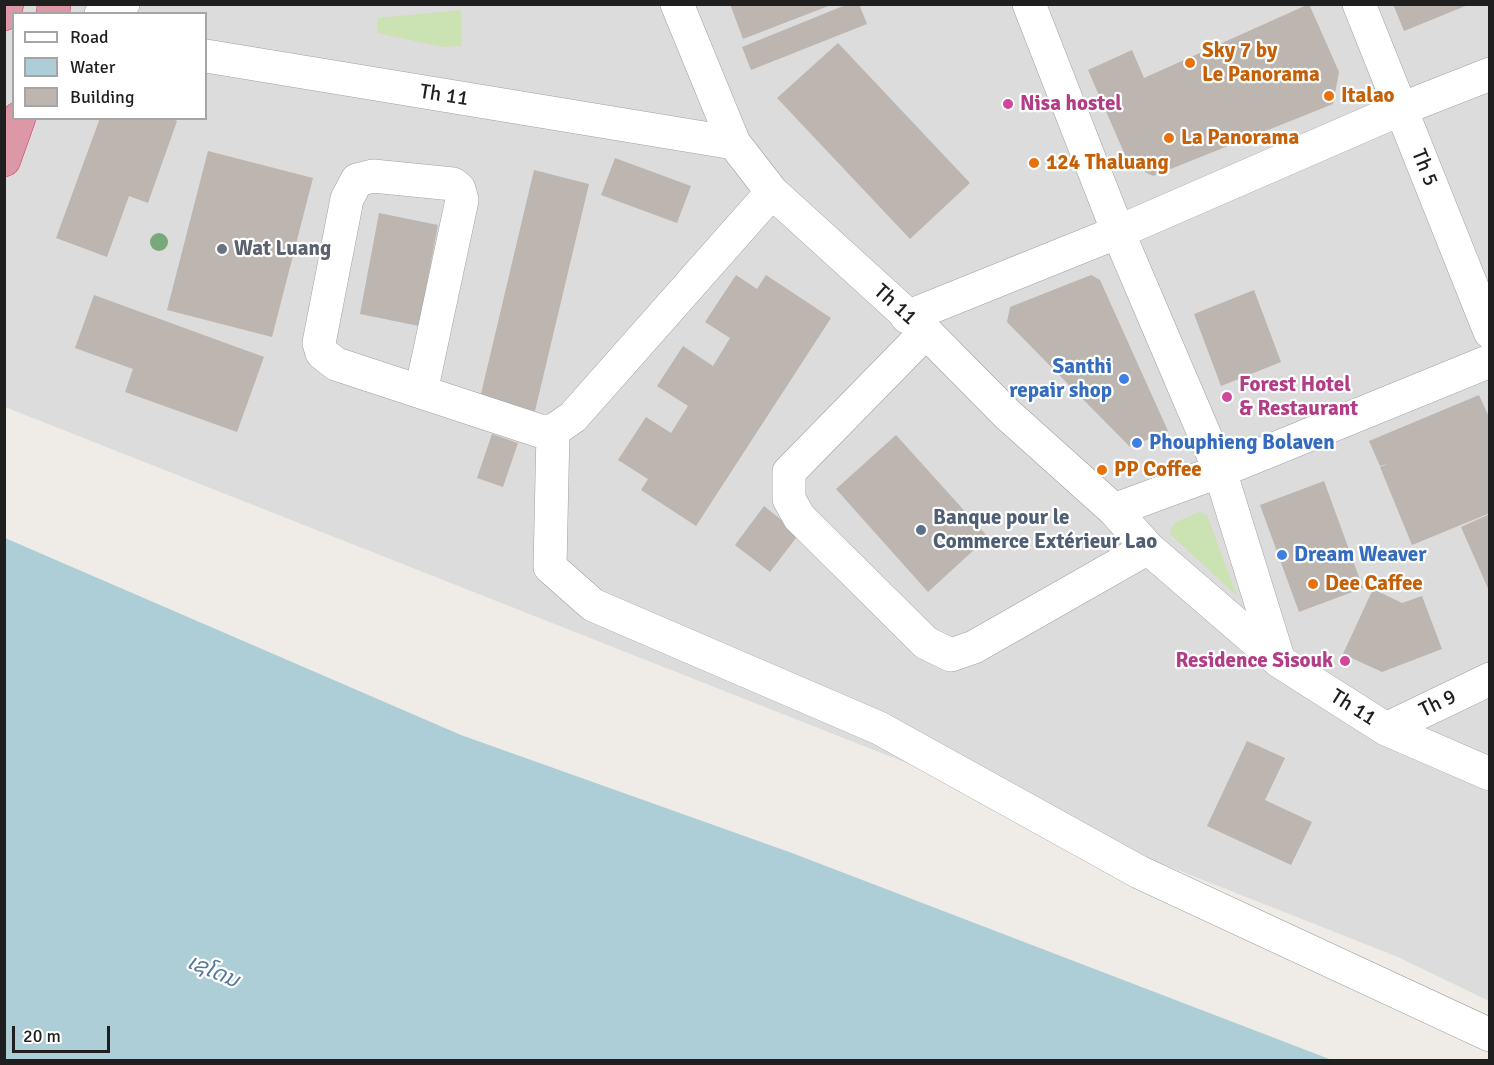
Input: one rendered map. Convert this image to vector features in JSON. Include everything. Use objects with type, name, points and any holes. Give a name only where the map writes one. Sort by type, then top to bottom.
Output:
[{"type":"highway","points":[[4,14],[7,4]]},
{"type":"highway","points":[[4,160],[18,120]]},
{"type":"street","points":[[105,12],[123,4]]},
{"type":"street","points":[[677,4],[734,143]]},
{"type":"street","points":[[1029,4],[1118,232],[1220,471],[1279,661]]},
{"type":"street","name":"Th 5","points":[[1359,4],[1490,332]]},
{"type":"street","name":"Th 11","points":[[207,56],[734,143],[772,192],[916,325],[1007,414],[1114,510],[1148,548],[1279,661],[1386,729],[1490,774]]},
{"type":"street","points":[[1148,548],[974,646],[951,655],[926,644],[800,517],[789,499],[789,472],[916,325],[1118,232],[1401,109],[1488,81]]},
{"type":"street","points":[[421,392],[462,200],[459,189],[453,184],[374,176],[357,180],[347,199],[319,343],[322,353],[336,364],[421,392],[540,431],[553,431],[573,417],[772,192]]},
{"type":"street","points":[[1114,510],[1220,471],[1490,361]]},
{"type":"street","points":[[553,431],[550,567],[593,605],[879,728],[1139,872],[1490,1035]]},
{"type":"street","name":"Th 9","points":[[1386,729],[1490,679]]},
{"type":"shaded area","points":[[4,5],[1489,5],[1489,1001],[1398,957],[5,407]]},
{"type":"green space","points":[[461,10],[462,46],[443,47],[377,33],[378,18]]},
{"type":"green space","points":[[1199,512],[1207,515],[1237,596],[1172,536],[1170,530],[1176,522]]},
{"type":"water","name":"ເຊໂດນ","points":[[5,538],[461,735],[792,853],[1332,1060],[5,1060]]},
{"type":"building","points":[[730,4],[831,4],[831,5],[743,39]]},
{"type":"building","points":[[848,4],[859,4],[867,24],[751,70],[742,47]]},
{"type":"building","points":[[1309,4],[1339,72],[1333,104],[1153,176],[1129,164],[1088,70],[1132,50],[1144,78]]},
{"type":"building","points":[[1393,4],[1468,4],[1468,5],[1404,31]]},
{"type":"building","points":[[838,43],[970,183],[910,239],[777,98]]},
{"type":"building","points":[[99,120],[177,121],[148,203],[129,196],[107,257],[56,238]]},
{"type":"building","points":[[208,151],[313,178],[272,337],[167,310]]},
{"type":"building","points":[[615,158],[691,186],[677,223],[601,195]]},
{"type":"building","points":[[534,170],[589,184],[535,411],[480,398]]},
{"type":"building","points":[[379,213],[438,225],[419,326],[360,314]]},
{"type":"building","points":[[736,275],[757,289],[766,275],[831,318],[696,526],[641,490],[648,479],[618,460],[646,417],[671,433],[688,406],[657,386],[683,346],[713,366],[730,338],[705,322]]},
{"type":"building","points":[[1091,275],[1100,280],[1168,431],[1130,447],[1007,322],[1010,307]]},
{"type":"building","points":[[1254,290],[1281,362],[1221,386],[1194,314]]},
{"type":"building","points":[[94,295],[264,357],[237,432],[125,392],[133,369],[75,348]]},
{"type":"building","points":[[1479,395],[1490,419],[1490,513],[1412,545],[1380,467],[1387,464],[1380,466],[1369,441]]},
{"type":"building","points":[[492,434],[518,443],[503,487],[477,478]]},
{"type":"building","points":[[896,435],[988,537],[928,592],[836,489]]},
{"type":"building","points":[[1324,481],[1363,588],[1299,612],[1260,505]]},
{"type":"building","points":[[764,506],[799,534],[770,572],[735,545]]},
{"type":"building","points":[[1490,514],[1490,593],[1461,527]]},
{"type":"building","points":[[1373,589],[1402,603],[1422,596],[1442,649],[1382,672],[1343,654]]},
{"type":"building","points":[[1247,741],[1285,758],[1265,800],[1312,822],[1291,865],[1207,826]]},
{"type":"place","name":"Sky 7 by Le Panorama","points":[[1190,63]]},
{"type":"place","name":"Italao","points":[[1329,96]]},
{"type":"place","name":"Nisa hostel","points":[[1008,104]]},
{"type":"place","name":"La Panorama","points":[[1169,138]]},
{"type":"place","name":"124 Thaluang","points":[[1034,163]]},
{"type":"place","name":"Wat Luang","points":[[222,249]]},
{"type":"place","name":"Santhi repair shop","points":[[1124,379]]},
{"type":"place","name":"Forest Hotel & Restaurant","points":[[1227,397]]},
{"type":"place","name":"Phouphieng Bolaven","points":[[1137,443]]},
{"type":"place","name":"PP Coffee","points":[[1102,470]]},
{"type":"place","name":"Banque pour le Commerce Extérieur Lao","points":[[921,530]]},
{"type":"place","name":"Dream Weaver","points":[[1282,555]]},
{"type":"place","name":"Dee Caffee","points":[[1313,584]]},
{"type":"place","name":"Residence Sisouk","points":[[1345,661]]}]
